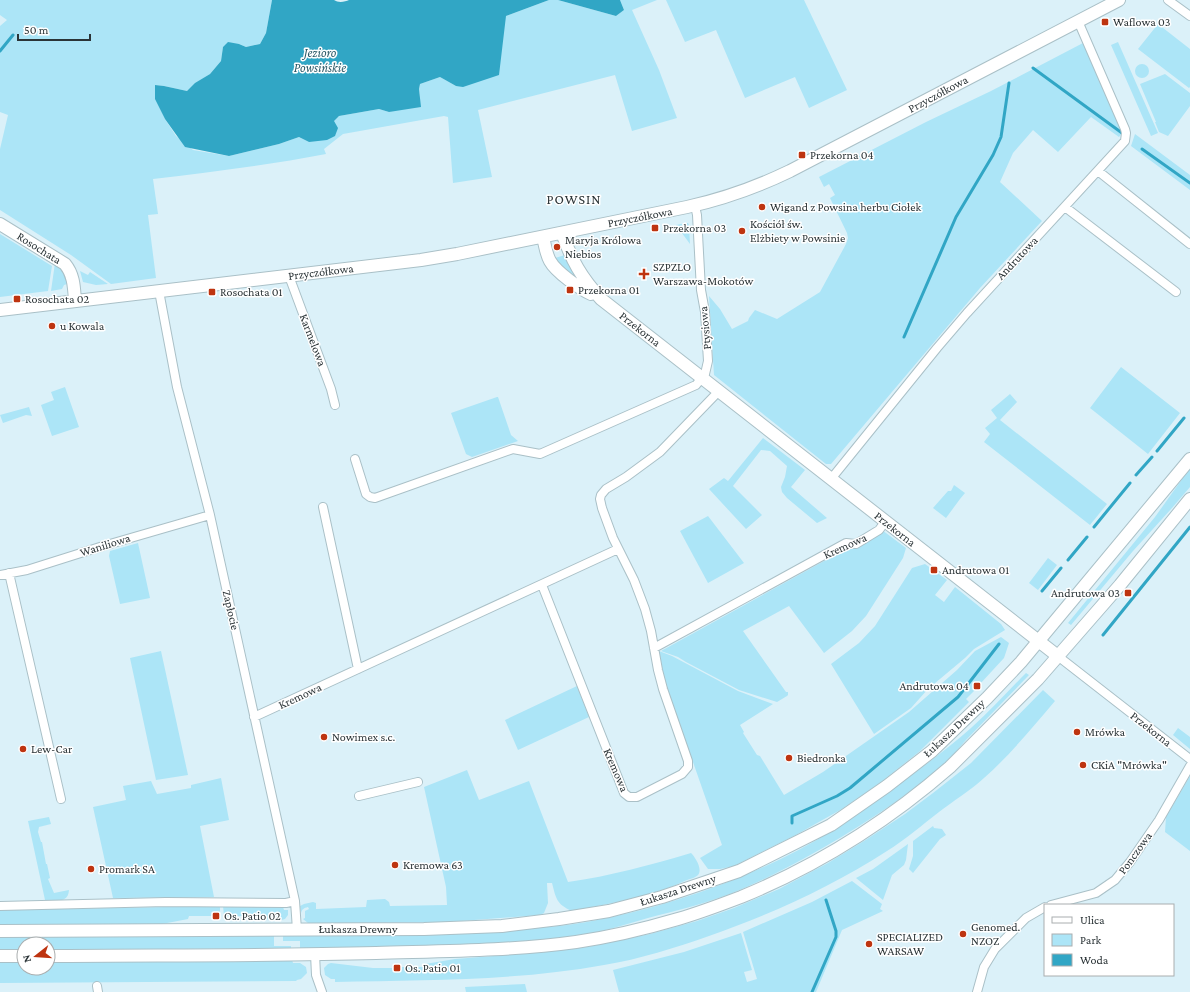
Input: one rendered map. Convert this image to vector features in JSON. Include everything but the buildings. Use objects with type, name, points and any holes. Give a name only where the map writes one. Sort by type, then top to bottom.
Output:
[{"type":"main road","name":"Przyczółkowa","points":[[0,310],[421,260],[695,206],[749,189],[790,171],[1119,0]]},
{"type":"main road","name":"Rosochata","points":[[0,224],[68,268],[73,278],[76,301]]},
{"type":"main road","name":"Przekorna","points":[[562,233],[568,250],[580,272],[587,284],[600,299]]},
{"type":"main road","name":"Przekorna","points":[[543,237],[550,262],[555,268],[588,293],[600,299],[703,378],[1058,657]]},
{"type":"main road","name":"Łukasza Drewny","points":[[0,931],[297,930],[502,926],[559,920],[609,911],[662,897],[739,870],[831,825],[909,770],[932,751],[959,726],[1039,641],[1190,459]]},
{"type":"main road","name":"Łukasza Drewny","points":[[56,956],[315,954],[523,948],[575,942],[644,928],[680,919],[722,904],[764,887],[807,866],[871,828],[937,778],[1035,682],[1058,657],[1120,585],[1190,499]]},
{"type":"main road","points":[[0,956],[16,956]]},
{"type":"street","points":[[1168,0],[1190,16]]},
{"type":"street","name":"Andrutowa","points":[[831,479],[967,313],[1125,141],[1126,133],[1078,21]]},
{"type":"street","points":[[1098,171],[1190,244]]},
{"type":"street","name":"Ptysiowa","points":[[695,206],[697,214],[700,290],[705,312],[708,361],[707,370],[703,378]]},
{"type":"street","points":[[1065,207],[1176,292]]},
{"type":"street","name":"Karmelowa","points":[[289,276],[331,389],[335,405]]},
{"type":"street","name":"Zapłocie","points":[[159,291],[177,387],[210,514],[294,901],[297,930]]},
{"type":"street","points":[[355,459],[366,494],[375,498],[513,449],[540,454],[696,385],[703,378]]},
{"type":"street","name":"Kremowa","points":[[542,585],[624,793],[629,797],[636,796],[682,774],[688,767],[688,760],[663,689],[647,616],[634,580],[613,538],[601,504],[601,495],[604,491],[660,452],[719,391]]},
{"type":"street","points":[[324,507],[358,670]]},
{"type":"street","name":"Waniliowa","points":[[0,575],[27,570],[210,514]]},
{"type":"street","name":"Kremowa","points":[[654,648],[846,543],[856,544],[879,530],[886,522]]},
{"type":"street","name":"Kremowa","points":[[254,717],[618,549]]},
{"type":"street","points":[[9,573],[52,766],[61,799]]},
{"type":"street","name":"Przekorna","points":[[1058,657],[1190,760]]},
{"type":"street","name":"Ponczowa","points":[[1054,904],[1096,893],[1115,880],[1126,868],[1159,820],[1190,766]]},
{"type":"street","points":[[359,796],[418,782]]},
{"type":"street","points":[[0,906],[294,901]]},
{"type":"street","points":[[976,992],[984,967],[995,949],[1026,918],[1044,908]]},
{"type":"street","points":[[315,954],[316,975],[322,992]]},
{"type":"green space","points":[[0,0],[272,0],[266,33],[260,44],[246,47],[239,44],[223,47],[221,61],[210,74],[187,91],[155,85],[156,99],[165,119],[176,136],[193,150],[229,156],[279,144],[299,137],[309,142],[339,116],[379,109],[389,112],[420,99],[420,84],[440,77],[456,86],[506,16],[549,0],[558,0],[616,16],[624,10],[620,0],[657,0],[632,10],[659,70],[677,118],[632,131],[615,75],[478,110],[492,177],[453,183],[448,117],[444,116],[343,134],[324,149],[326,154],[262,165],[153,179],[158,214],[148,215],[156,278],[111,284],[71,255],[0,210],[0,149],[8,115],[0,112],[0,26],[7,20],[0,15]]},
{"type":"green space","points":[[666,0],[804,0],[847,90],[809,108],[795,77],[745,98],[716,30],[685,42]]},
{"type":"green space","points":[[1158,24],[1190,49],[1189,88],[1138,49]]},
{"type":"green space","points":[[1118,42],[1158,133],[1151,136],[1111,45]]},
{"type":"green space","points":[[1083,43],[1123,132],[1119,137],[1091,117],[1058,152],[1033,130],[1013,153],[1000,182],[1042,221],[980,288],[831,464],[826,464],[714,375],[709,296],[720,309],[732,329],[748,321],[755,310],[777,319],[820,292],[846,244],[848,238],[847,233],[830,198],[835,195],[829,184],[824,187],[819,177]]},
{"type":"green space","points":[[1139,64],[1145,64],[1149,68],[1149,74],[1145,78],[1139,78],[1135,74],[1135,68]]},
{"type":"green space","points":[[1165,74],[1190,93],[1190,106],[1168,136],[1159,132],[1140,84]]},
{"type":"green space","points":[[1135,134],[1190,175],[1190,190],[1131,146]]},
{"type":"green space","points":[[686,223],[689,225],[690,244],[676,225]]},
{"type":"green space","points":[[0,234],[52,266],[48,291],[0,297]]},
{"type":"green space","points":[[565,255],[575,274],[574,277],[557,263],[555,258]]},
{"type":"green space","points":[[55,263],[65,273],[67,284],[64,285],[62,289],[51,291]]},
{"type":"green space","points":[[80,271],[88,275],[90,272],[108,284],[96,285],[83,282]]},
{"type":"green space","points":[[1121,367],[1180,413],[1148,454],[1090,408]]},
{"type":"green space","points":[[65,387],[79,427],[52,436],[41,405],[54,400],[51,392]]},
{"type":"green space","points":[[1010,394],[1017,402],[1000,420],[1107,504],[1090,525],[984,442],[990,434],[985,428],[997,418],[991,410]]},
{"type":"green space","points":[[497,397],[511,435],[518,441],[472,457],[466,454],[451,413]]},
{"type":"green space","points":[[29,407],[32,416],[26,415],[3,423],[0,415]]},
{"type":"green space","points":[[763,438],[805,470],[791,487],[827,518],[817,523],[787,498],[782,492],[781,487],[787,466],[770,451],[761,450],[733,486],[762,515],[746,529],[709,489],[724,478],[728,481]]},
{"type":"green space","points":[[1190,468],[1190,487],[1133,551],[1071,625],[1068,623],[1155,517]]},
{"type":"green space","points":[[954,485],[965,493],[946,518],[933,508],[948,491],[951,491]]},
{"type":"green space","points":[[708,516],[744,563],[708,583],[680,531]]},
{"type":"green space","points":[[882,530],[906,548],[903,558],[866,616],[852,631],[824,653],[789,606],[743,631],[786,692],[788,692],[787,696],[777,702],[739,690],[678,657],[661,651],[844,550],[858,546]]},
{"type":"green space","points":[[138,543],[150,598],[120,604],[109,556],[110,551]]},
{"type":"green space","points":[[1048,558],[1057,565],[1038,590],[1029,583]]},
{"type":"green space","points":[[925,564],[947,580],[935,595],[944,602],[955,587],[1001,624],[1005,630],[974,649],[928,689],[911,708],[874,734],[831,664],[859,643],[875,626],[912,568]]},
{"type":"green space","points":[[1001,637],[1009,643],[1004,658],[980,684],[979,683],[974,688],[975,690],[966,699],[969,702],[920,751],[880,783],[842,809],[794,836],[734,866],[720,869],[708,869],[700,858],[722,845],[665,682],[659,651],[672,656],[738,691],[773,704],[740,725],[744,732],[743,733],[757,755],[760,756],[784,795],[823,772],[909,712],[957,670],[975,651]]},
{"type":"green space","points":[[161,651],[188,775],[156,780],[130,658]]},
{"type":"green space","points":[[1026,673],[1029,675],[966,740],[951,759],[914,788],[860,826],[803,859],[730,894],[689,907],[593,933],[520,942],[447,946],[300,948],[300,941],[283,941],[283,936],[434,933],[561,926],[618,916],[650,908],[714,887],[775,862],[832,831],[861,812],[931,761],[963,735]]},
{"type":"green space","points":[[577,686],[589,717],[518,750],[505,720]]},
{"type":"green space","points":[[1043,690],[1055,701],[1012,751],[979,783],[900,842],[866,864],[801,899],[732,928],[683,945],[631,960],[538,974],[470,979],[335,982],[335,979],[331,979],[325,975],[324,968],[331,963],[402,970],[402,967],[425,967],[425,964],[455,959],[587,947],[650,934],[697,921],[734,908],[779,889],[828,863],[905,814],[971,763]]},
{"type":"green space","points":[[1178,728],[1190,737],[1190,749],[1173,735]]},
{"type":"green space","points":[[467,770],[479,800],[529,781],[568,882],[630,870],[691,853],[698,863],[700,870],[698,875],[673,886],[631,899],[572,911],[560,903],[556,897],[552,883],[547,883],[548,903],[544,913],[540,915],[448,922],[308,923],[303,919],[305,918],[305,911],[309,909],[308,907],[304,908],[301,913],[300,906],[313,902],[316,903],[316,909],[366,907],[367,900],[385,899],[389,902],[390,906],[447,905],[446,887],[424,787]]},
{"type":"green space","points":[[1190,776],[1190,851],[1165,832],[1166,817]]},
{"type":"green space","points":[[221,778],[229,820],[200,826],[214,897],[113,898],[93,807],[126,800],[123,786],[151,781],[157,794],[191,788],[191,785]]},
{"type":"green space","points":[[49,817],[51,824],[39,827],[38,832],[42,842],[50,878],[48,879],[54,893],[69,890],[64,899],[57,901],[45,900],[28,821]]},
{"type":"green space","points":[[933,826],[934,828],[942,829],[946,835],[940,839],[913,873],[909,869],[913,856],[913,841]]},
{"type":"green space","points":[[908,844],[904,865],[892,875],[883,900],[856,878],[873,869]]},
{"type":"green space","points":[[852,881],[882,904],[880,909],[883,911],[842,930],[816,992],[619,992],[613,970],[684,952],[741,933],[752,970],[744,972],[747,982],[757,979],[743,932],[812,902]]},
{"type":"green space","points":[[220,906],[220,914],[212,914],[212,916],[189,916],[188,919],[162,924],[0,925],[0,910]]},
{"type":"green space","points":[[223,906],[283,907],[284,910],[288,910],[288,915],[285,919],[278,921],[247,916],[224,916]]},
{"type":"green space","points":[[274,936],[274,946],[291,946],[291,948],[56,950],[56,937]]},
{"type":"green space","points":[[0,937],[16,937],[16,950],[0,950]]},
{"type":"green space","points":[[292,960],[293,963],[300,963],[306,967],[307,973],[301,979],[296,981],[0,983],[0,962],[16,962],[16,976],[56,976],[56,962]]},
{"type":"green space","points":[[525,984],[527,992],[466,992],[465,987]]},
{"type":"water","name":"Jezioro Powsińskie","points":[[272,0],[334,0],[337,2],[342,2],[349,0],[549,0],[506,16],[499,75],[463,87],[456,86],[440,77],[420,84],[419,89],[421,107],[389,112],[379,109],[339,116],[334,121],[338,128],[335,136],[327,140],[309,142],[299,137],[279,144],[229,156],[185,147],[165,119],[155,99],[155,85],[187,91],[195,83],[210,74],[221,61],[223,47],[228,42],[246,47],[260,44],[266,33]]},
{"type":"water","points":[[558,0],[620,0],[624,10],[616,16]]},
{"type":"waterway","points":[[0,51],[13,35]]},
{"type":"waterway","points":[[1033,68],[1122,133]]},
{"type":"waterway","points":[[904,337],[956,217],[993,155],[1001,137],[1009,83]]},
{"type":"waterway","points":[[1142,149],[1190,183]]},
{"type":"waterway","points":[[1157,451],[1184,418]]},
{"type":"waterway","points":[[1136,475],[1152,457]]},
{"type":"waterway","points":[[1094,527],[1130,483]]},
{"type":"waterway","points":[[1103,635],[1190,527]]},
{"type":"waterway","points":[[1068,560],[1087,537]]},
{"type":"waterway","points":[[1042,591],[1061,568]]},
{"type":"waterway","points":[[792,823],[792,816],[837,796],[850,788],[958,697],[999,644]]},
{"type":"waterway","points":[[812,992],[836,937],[836,931],[826,900]]},
{"type":"place","name":"Waflowa 03","points":[[1105,22]]},
{"type":"place","name":"Przekorna 04","points":[[802,155]]},
{"type":"place","name":"Wigand z Powsina herbu Ciołek","points":[[762,207]]},
{"type":"place","name":"Przekorna 03","points":[[655,228]]},
{"type":"place","name":"Kościół św. Elżbiety w Powsinie","points":[[742,231]]},
{"type":"place","name":"Maryja Królowa Niebios","points":[[557,247]]},
{"type":"place","name":"SZPZLO Warszawa-Mokotów","points":[[644,274]]},
{"type":"place","name":"Przekorna 01","points":[[570,290]]},
{"type":"place","name":"Rosochata 01","points":[[212,292]]},
{"type":"place","name":"Rosochata 02","points":[[17,299]]},
{"type":"place","name":"u Kowala","points":[[52,326]]},
{"type":"place","name":"Andrutowa 01","points":[[934,570]]},
{"type":"place","name":"Andrutowa 03","points":[[1128,593]]},
{"type":"place","name":"Andrutowa 04","points":[[977,686]]},
{"type":"place","name":"Mrówka","points":[[1077,732]]},
{"type":"place","name":"Nowimex s.c.","points":[[324,737]]},
{"type":"place","name":"Lew-Car","points":[[23,749]]},
{"type":"place","name":"Biedronka","points":[[789,758]]},
{"type":"place","name":"CKiA \"Mrówka\"","points":[[1083,765]]},
{"type":"place","name":"Kremowa 63","points":[[395,865]]},
{"type":"place","name":"Promark SA","points":[[91,869]]},
{"type":"place","name":"Os. Patio 02","points":[[216,916]]},
{"type":"place","name":"Genomed. NZOZ","points":[[963,934]]},
{"type":"place","name":"SPECIALIZED WARSAW","points":[[869,944]]},
{"type":"place","name":"Os. Patio 01","points":[[397,968]]},
{"type":"district","name":"POWSIN","points":[[574,199]]}]
